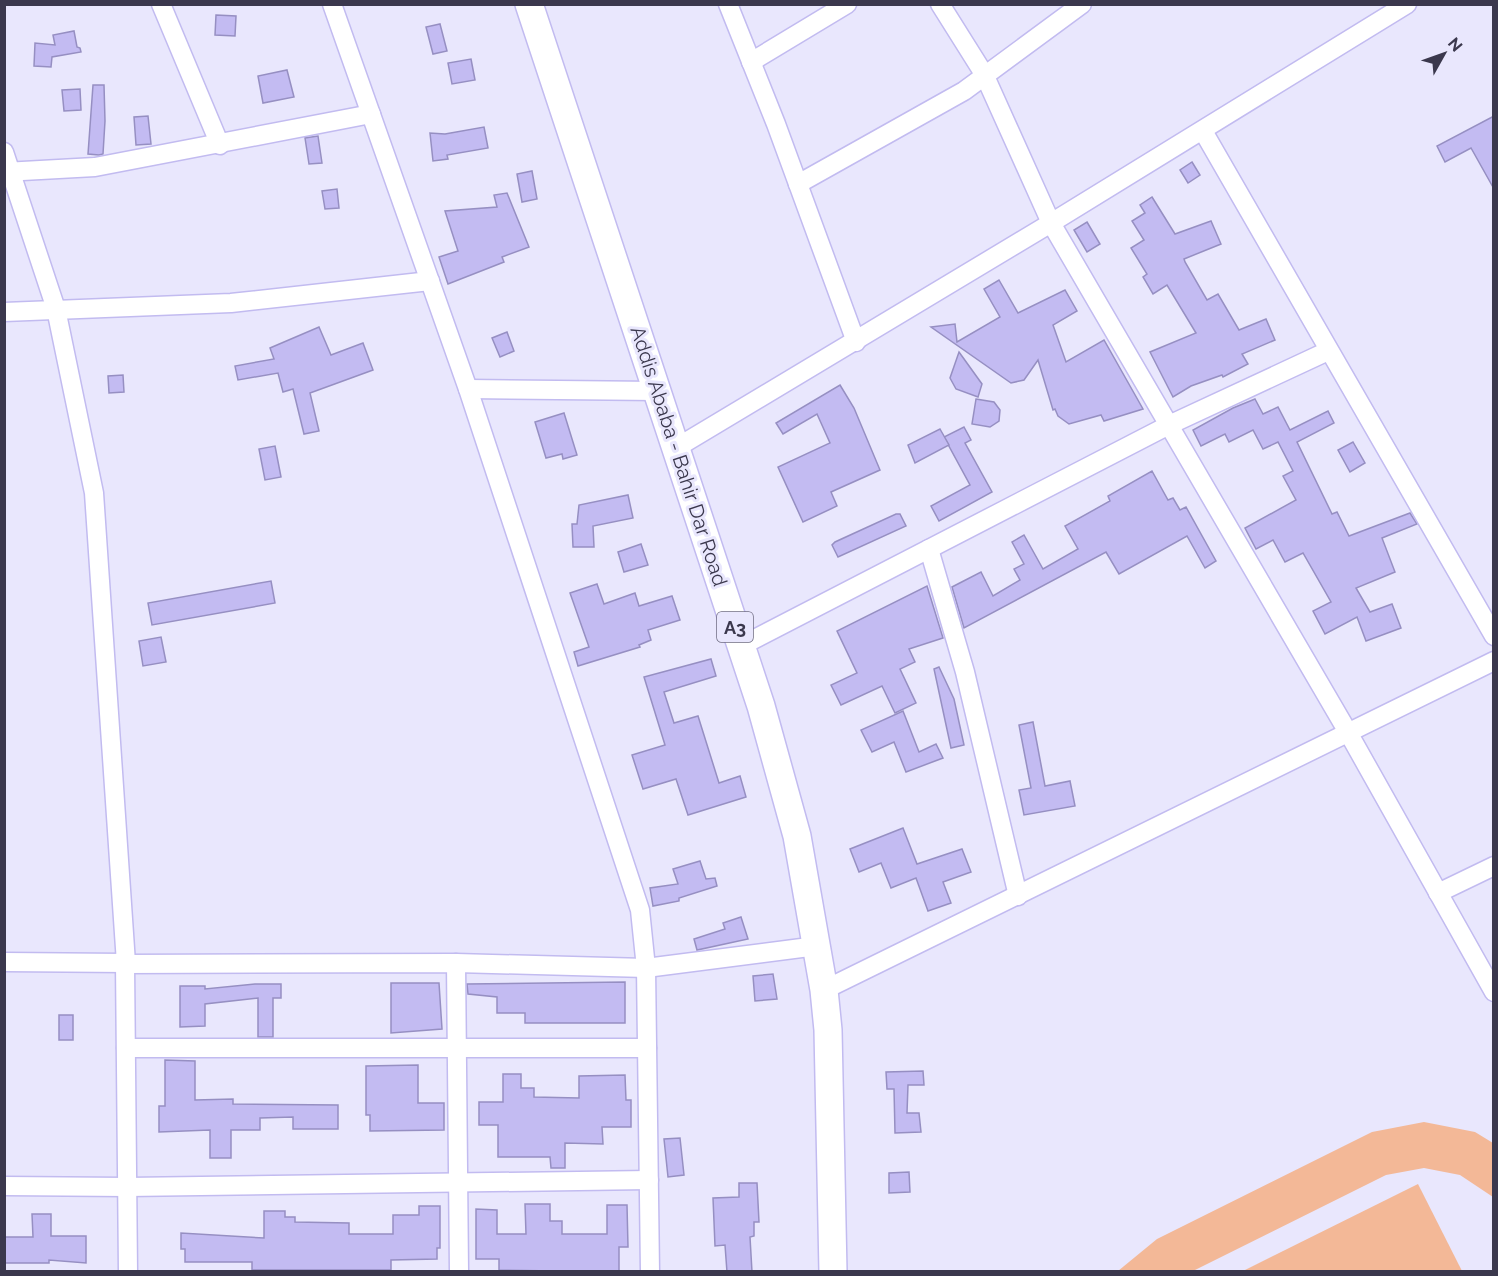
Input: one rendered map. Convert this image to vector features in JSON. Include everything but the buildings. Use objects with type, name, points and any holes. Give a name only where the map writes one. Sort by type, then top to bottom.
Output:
[{"type":"highway","name":"Addis Ababa - Bahir Dar Road","points":[[529,4],[761,706],[797,836],[817,946],[828,1030],[833,1272]]},
{"type":"street","points":[[161,4],[220,145]]},
{"type":"street","points":[[332,4],[468,389],[640,910],[646,968],[650,1272]]},
{"type":"street","points":[[728,4],[856,342]]},
{"type":"street","points":[[751,62],[847,4]]},
{"type":"street","points":[[940,4],[984,75],[1051,223],[1349,734],[1494,992]]},
{"type":"street","points":[[798,184],[964,92],[1082,4]]},
{"type":"street","points":[[676,448],[856,342],[1407,4]]},
{"type":"street","points":[[8,172],[95,167],[220,145],[371,114]]},
{"type":"street","points":[[1203,131],[1494,636]]},
{"type":"street","points":[[4,152],[8,172],[56,309],[94,493],[126,963],[4,962]]},
{"type":"street","points":[[4,312],[231,303],[430,281]]},
{"type":"street","points":[[741,646],[1169,425],[1329,351]]},
{"type":"street","points":[[468,389],[657,391]]},
{"type":"street","points":[[929,549],[965,672],[1018,896]]},
{"type":"street","points":[[824,990],[1494,661]]},
{"type":"street","points":[[1438,893],[1494,866]]},
{"type":"street","points":[[128,1272],[125,964],[456,963],[646,968],[817,946]]},
{"type":"street","points":[[456,963],[459,1272]]},
{"type":"street","points":[[126,1048],[647,1048]]},
{"type":"street","points":[[4,1186],[127,1187],[649,1180]]},
{"type":"shaded area","points":[[1424,1122],[1475,1132],[1493,1143],[1493,1197],[1460,1175],[1424,1168],[1386,1175],[1193,1271],[1118,1271],[1157,1239],[1372,1132]]},
{"type":"shaded area","points":[[1418,1184],[1462,1271],[1243,1271]]}]
